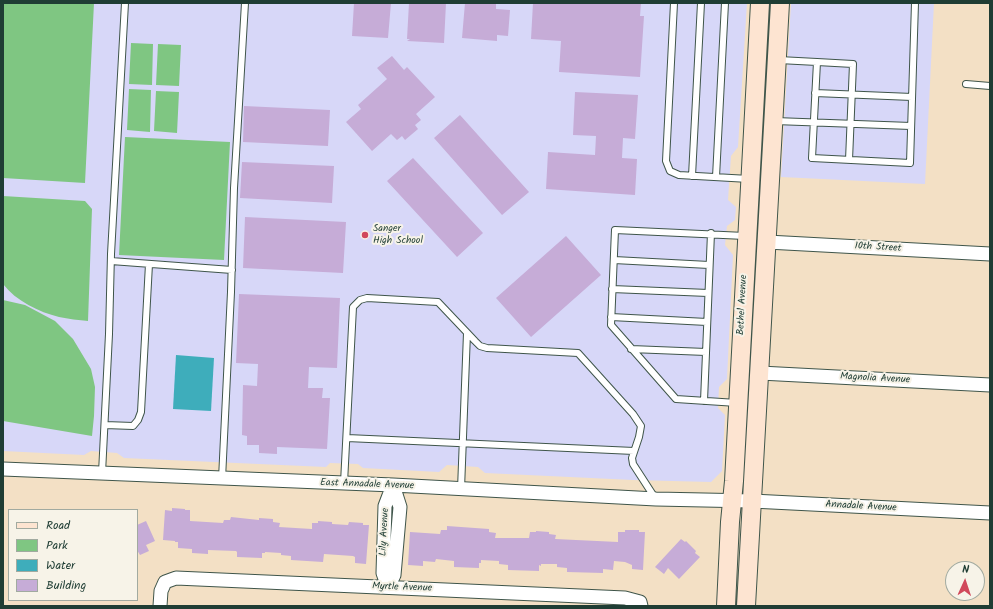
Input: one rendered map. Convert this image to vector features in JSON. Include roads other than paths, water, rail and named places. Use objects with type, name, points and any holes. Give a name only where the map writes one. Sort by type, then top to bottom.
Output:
[{"type":"main road","name":"Bethel Avenue","points":[[726,606],[760,3]]},
{"type":"main road","points":[[770,3],[766,89],[773,118]]},
{"type":"main road","name":"Bethel Avenue","points":[[746,606],[780,3]]},
{"type":"main road","points":[[754,103],[761,143],[757,220],[761,238],[767,242]]},
{"type":"main road","points":[[747,236],[755,249],[754,324],[760,369]]},
{"type":"street","name":"10th Street","points":[[767,242],[990,254]]},
{"type":"street","name":"Magnolia Avenue","points":[[760,369],[990,385]]},
{"type":"street","name":"East Annadale Avenue","points":[[3,469],[344,483],[732,502]]},
{"type":"street","name":"Lily Avenue","points":[[388,587],[383,573],[385,506],[393,486]]},
{"type":"street","name":"Annadale Avenue","points":[[732,502],[752,501],[990,513]]},
{"type":"street","name":"Myrtle Avenue","points":[[160,606],[161,591],[165,582],[176,578],[625,598],[640,604]]},
{"type":"lane","points":[[102,473],[111,261],[125,3]]},
{"type":"lane","points":[[222,478],[232,270],[234,188],[245,3]]},
{"type":"lane","points":[[674,3],[666,161],[670,170],[679,175],[750,179]]},
{"type":"lane","points":[[692,176],[701,3]]},
{"type":"lane","points":[[716,177],[725,3]]},
{"type":"lane","points":[[817,62],[812,158],[910,163],[915,3]]},
{"type":"lane","points":[[777,60],[853,64],[849,160]]},
{"type":"lane","points":[[966,84],[990,86]]},
{"type":"lane","points":[[815,92],[912,97]]},
{"type":"lane","points":[[773,118],[814,123],[911,126]]},
{"type":"lane","points":[[738,403],[676,399],[611,325],[615,230],[747,236]]},
{"type":"lane","points":[[704,401],[711,234]]},
{"type":"lane","points":[[614,260],[709,265]]},
{"type":"lane","points":[[111,261],[232,270]]},
{"type":"lane","points":[[105,425],[133,426],[138,420],[141,412],[149,264]]},
{"type":"lane","points":[[612,289],[708,293]]},
{"type":"lane","points":[[344,483],[353,307],[360,300],[367,298],[438,302],[480,346],[487,348],[578,353],[633,414],[640,426],[640,437],[632,458],[633,464],[656,499]]},
{"type":"lane","points":[[611,317],[707,322]]},
{"type":"lane","points":[[461,489],[467,333]]},
{"type":"lane","points":[[631,349],[706,352]]},
{"type":"lane","points":[[347,438],[634,451]]},
{"type":"water","points":[[176,355],[214,358],[211,411],[173,409]]},
{"type":"place","name":"Sanger High School","points":[[365,235]]}]
